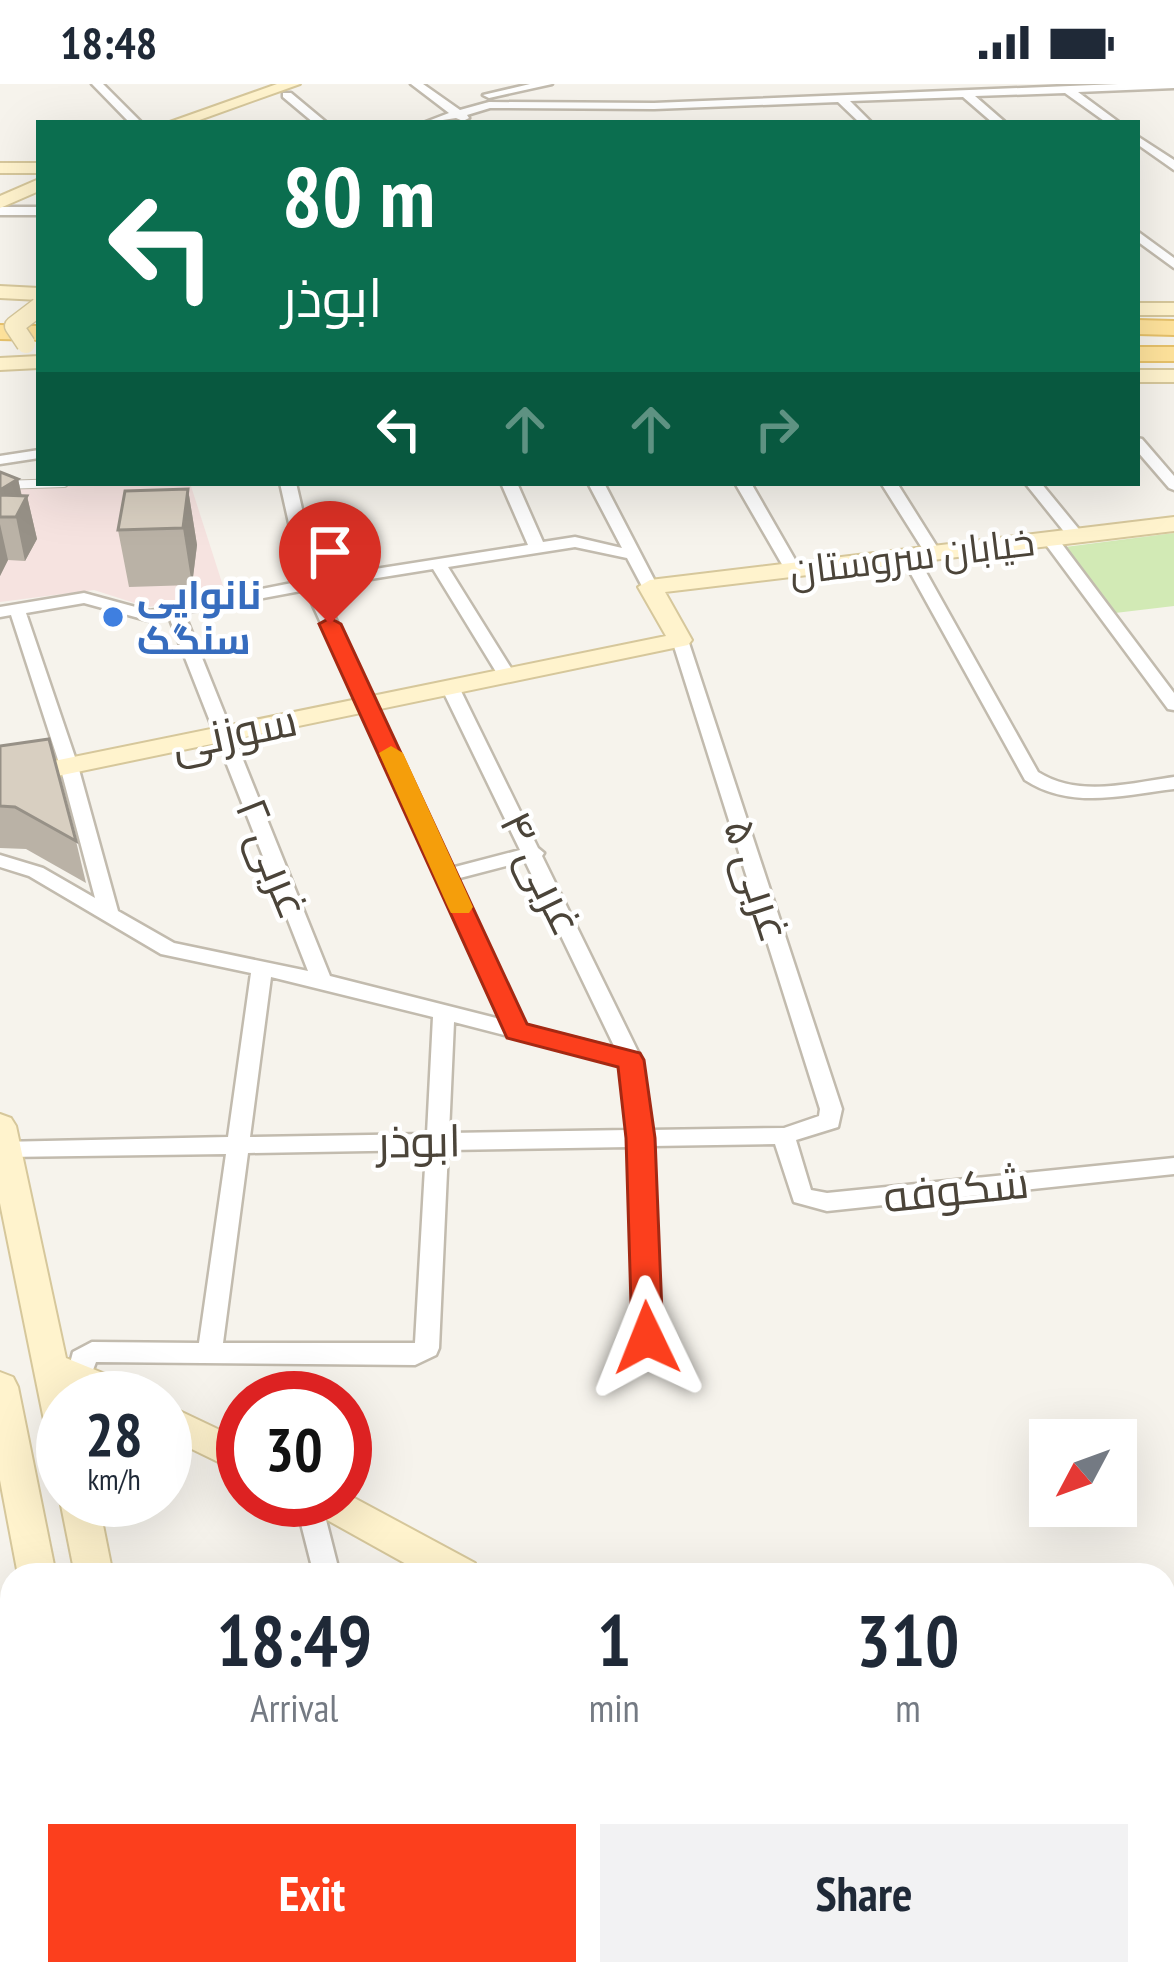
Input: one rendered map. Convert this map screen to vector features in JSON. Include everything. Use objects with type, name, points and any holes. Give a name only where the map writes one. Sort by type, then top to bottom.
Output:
[{"type":"main road","points":[[0,321],[36,322]]},
{"type":"main road","points":[[1140,327],[1174,328]]},
{"type":"main road","points":[[0,332],[36,344]]},
{"type":"main road","points":[[1140,354],[1174,354]]},
{"type":"street","points":[[98,84],[133,120]]},
{"type":"street","points":[[184,120],[283,88],[319,84]]},
{"type":"street","points":[[416,84],[463,119],[489,95],[547,84]]},
{"type":"street","points":[[647,84],[654,106]]},
{"type":"street","points":[[776,84],[783,101]]},
{"type":"street","points":[[881,84],[888,97]]},
{"type":"street","points":[[489,95],[572,106],[654,106],[966,94],[1010,88],[1070,91],[1174,85]]},
{"type":"street","points":[[213,120],[283,88]]},
{"type":"street","points":[[283,88],[318,120]]},
{"type":"street","points":[[1070,91],[1110,120]]},
{"type":"street","points":[[966,94],[996,120]]},
{"type":"street","points":[[841,99],[863,120]]},
{"type":"street","points":[[688,104],[707,120]]},
{"type":"street","points":[[572,106],[588,120]]},
{"type":"street","points":[[1140,141],[1174,166]]},
{"type":"street","points":[[4,164],[36,169]]},
{"type":"street","points":[[0,190],[36,172]]},
{"type":"street","points":[[0,207],[36,186]]},
{"type":"street","points":[[0,207],[36,213]]},
{"type":"street","points":[[1140,238],[1174,264]]},
{"type":"street","points":[[36,309],[14,326],[36,344]]},
{"type":"street","points":[[1140,309],[1174,310]]},
{"type":"street","points":[[0,350],[36,344]]},
{"type":"street","points":[[0,364],[36,362]]},
{"type":"street","points":[[1140,376],[1174,376]]},
{"type":"street","points":[[1140,445],[1174,484]]},
{"type":"street","points":[[0,460],[36,454]]},
{"type":"street","points":[[288,486],[311,584],[516,1031]]},
{"type":"street","points":[[510,486],[537,547]]},
{"type":"street","points":[[598,486],[680,640]]},
{"type":"street","points":[[745,486],[793,570]]},
{"type":"street","points":[[890,486],[1031,776],[1047,790],[1070,793],[1174,783]]},
{"type":"street","points":[[1035,486],[1076,536]]},
{"type":"street","name":"خیابان سروستان","points":[[650,587],[1174,524]]},
{"type":"street","points":[[1050,539],[1174,705]]},
{"type":"street","points":[[109,913],[69,766],[9,610],[84,598],[140,616],[175,612],[311,584],[575,542],[633,555]]},
{"type":"street","points":[[439,566],[506,676]]},
{"type":"street","name":"غربی ۲","points":[[175,612],[322,981]]},
{"type":"street","name":"سوزنی","points":[[0,780],[680,640]]},
{"type":"street","name":"غربی ۵","points":[[680,640],[831,1109],[830,1121]]},
{"type":"street","name":"غربی ۴","points":[[450,687],[631,1060],[640,1138],[647,1338]]},
{"type":"street","points":[[446,875],[534,853]]},
{"type":"street","points":[[0,861],[36,872],[168,949],[322,981],[631,1060]]},
{"type":"street","points":[[210,1351],[262,969]]},
{"type":"street","points":[[66,1371],[92,1352],[415,1355],[428,1348],[444,1013]]},
{"type":"street","name":"ابوذر","points":[[2,1137],[238,1144],[784,1136],[830,1121]]},
{"type":"street","name":"شکوفه","points":[[784,1136],[802,1196],[826,1202],[1174,1166]]},
{"type":"street","points":[[2,1137],[63,1371]]},
{"type":"street","points":[[0,1388],[10,1500],[33,1563]]},
{"type":"street","points":[[372,1526],[439,1563]]},
{"type":"street","points":[[84,1527],[92,1563]]},
{"type":"street","points":[[315,1527],[324,1563]]},
{"type":"lane","points":[[0,484],[36,483]]},
{"type":"shaded area","points":[[191,486],[224,589],[182,604],[147,607],[94,590],[0,602],[0,490]]},
{"type":"green space","points":[[1174,533],[1174,606],[1115,613],[1065,547]]},
{"type":"building","points":[[0,472],[18,479],[0,490]]},
{"type":"building","points":[[188,489],[183,528],[118,530],[125,491]]},
{"type":"building","points":[[0,495],[27,496],[16,517],[0,517]]},
{"type":"building","points":[[49,739],[76,841],[15,807],[0,806],[0,746]]},
{"type":"slow traffic","points":[[391,753],[460,907]]},
{"type":"place","name":"نانوایی سنگک","points":[[113,617]]},
{"type":"route","points":[[330,624],[516,1031],[631,1060],[640,1138],[647,1338]]}]
